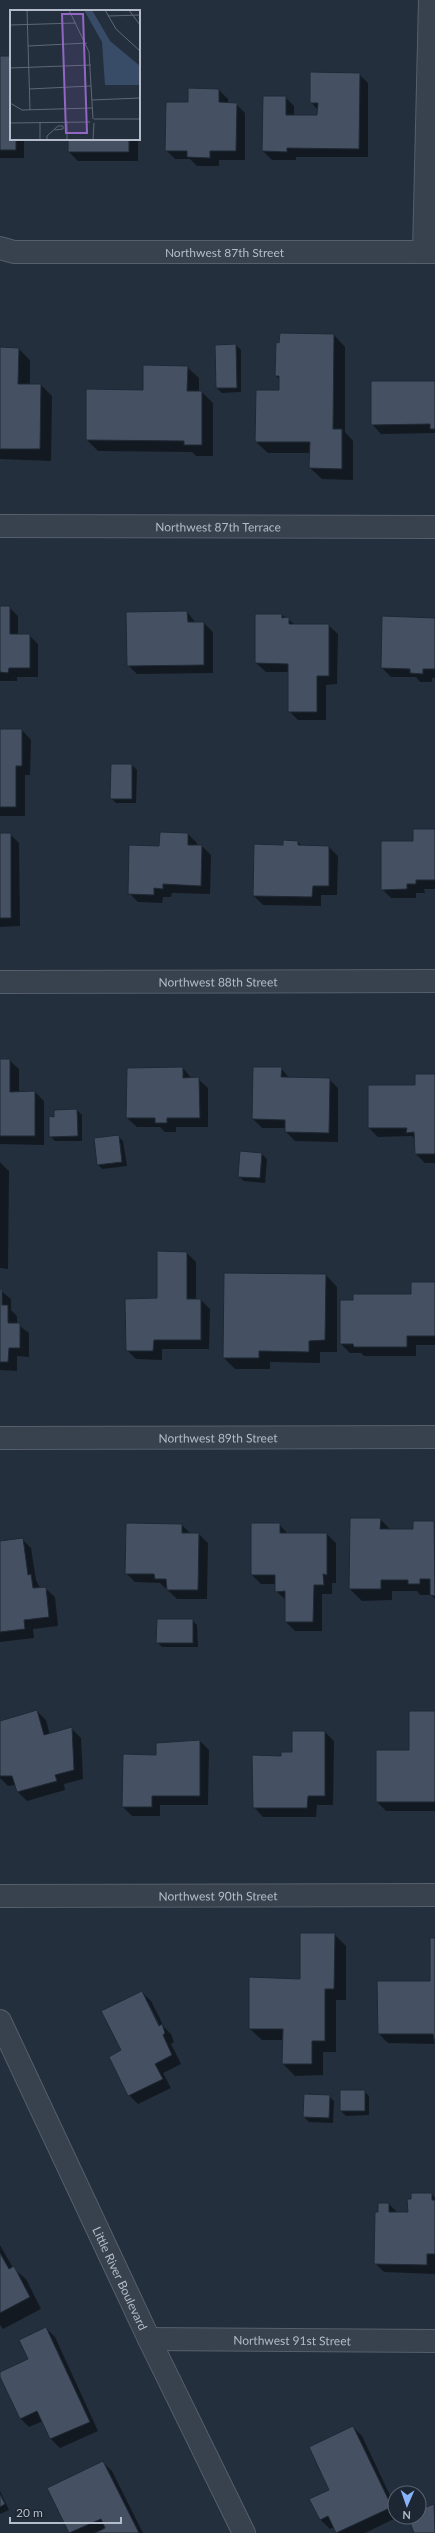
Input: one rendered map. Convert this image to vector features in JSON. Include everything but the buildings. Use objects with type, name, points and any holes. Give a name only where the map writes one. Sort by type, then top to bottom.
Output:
[{"type":"street","points":[[430,0],[430,252]]},
{"type":"street","name":"Northwest 87th Street","points":[[5,252],[430,252]]},
{"type":"street","name":"Northwest 87th Terrace","points":[[0,526],[435,527]]},
{"type":"street","name":"Northwest 88th Street","points":[[0,982],[435,981]]},
{"type":"street","name":"Northwest 89th Street","points":[[0,1438],[435,1437]]},
{"type":"street","name":"Northwest 90th Street","points":[[0,1896],[435,1895]]},
{"type":"street","name":"Little River Boulevard","points":[[0,2022],[149,2338],[244,2533]]},
{"type":"street","name":"Northwest 91st Street","points":[[149,2338],[435,2341]]}]
